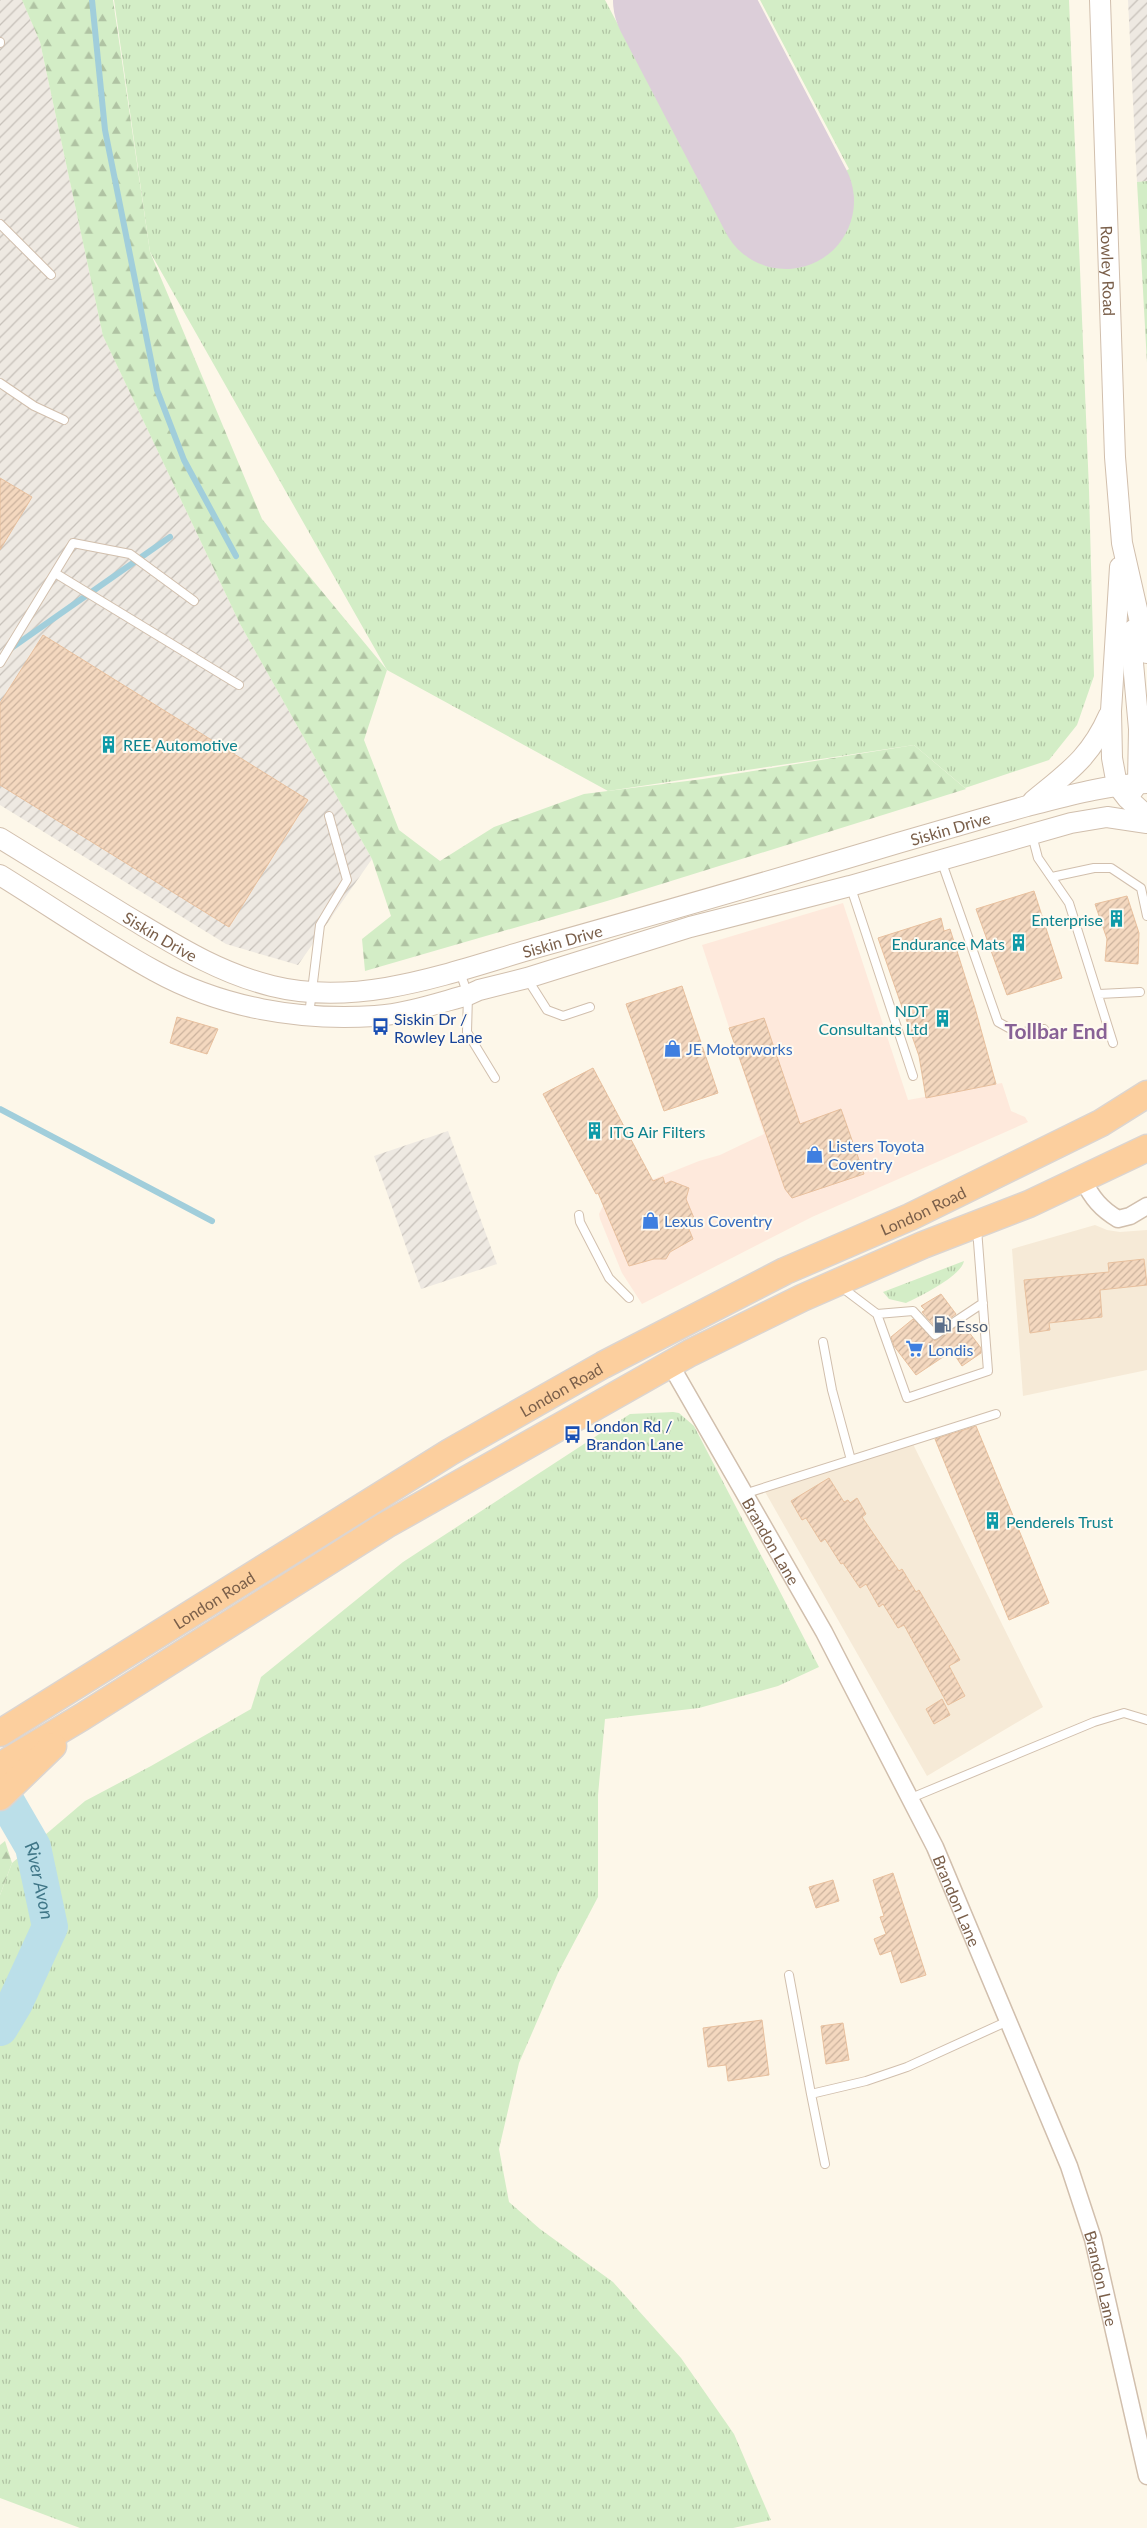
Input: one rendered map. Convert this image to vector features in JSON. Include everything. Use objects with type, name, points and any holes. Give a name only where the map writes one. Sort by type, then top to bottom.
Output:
[{"type":"highway","name":"London Road","points":[[0,1733],[450,1452],[603,1364],[786,1271],[910,1217],[1101,1123],[1147,1094]]},
{"type":"highway","name":"London Road","points":[[52,1740],[82,1717],[386,1525],[670,1364],[836,1283],[1083,1180],[1147,1148]]},
{"type":"highway","points":[[0,1766],[52,1740]]},
{"type":"highway","points":[[0,1797],[52,1740]]},
{"type":"street","name":"Rowley Road","points":[[1100,0],[1114,440],[1122,543]]},
{"type":"street","points":[[1122,543],[1147,653]]},
{"type":"street","points":[[1122,543],[1110,711],[1112,758],[1132,787],[1147,816]]},
{"type":"street","points":[[1107,817],[1132,787],[1139,728],[1133,663],[1133,592]]},
{"type":"street","points":[[1026,806],[1078,765],[1089,752],[1110,711]]},
{"type":"street","name":"Siskin Drive","points":[[0,838],[175,945],[228,973],[276,987],[313,992],[376,990],[459,970],[849,858],[965,822],[1073,794],[1132,787]]},
{"type":"street","name":"Siskin Drive","points":[[0,875],[156,972],[209,994],[248,1007],[308,1017],[377,1016],[468,996],[479,990],[527,978],[690,927],[850,886],[1031,833],[1090,818],[1107,817],[1147,823]]},
{"type":"street","points":[[1083,1180],[1092,1198],[1107,1212],[1118,1218],[1130,1216],[1147,1206]]},
{"type":"street","name":"Brandon Lane","points":[[670,1364],[824,1632],[935,1847],[1069,2166],[1093,2239],[1147,2476]]},
{"type":"lane","points":[[0,224],[51,275]]},
{"type":"lane","points":[[0,383],[34,406],[64,420]]},
{"type":"lane","points":[[0,663],[73,543],[130,554],[194,601]]},
{"type":"lane","points":[[55,573],[239,685]]},
{"type":"lane","points":[[308,1017],[313,992],[320,925],[347,880],[328,816]]},
{"type":"lane","points":[[1031,833],[1038,858],[1069,903],[1113,1043]]},
{"type":"lane","points":[[941,860],[998,1022],[1018,1033],[1044,1029]]},
{"type":"lane","points":[[1052,877],[1094,868],[1111,868],[1141,888],[1147,916]]},
{"type":"lane","points":[[850,886],[912,1076]]},
{"type":"lane","points":[[459,970],[468,996],[467,1032],[495,1078]]},
{"type":"lane","points":[[527,978],[547,1010],[563,1016],[590,1007]]},
{"type":"lane","points":[[1099,994],[1140,992]]},
{"type":"lane","points":[[579,1215],[580,1222],[609,1278],[630,1298]]},
{"type":"lane","points":[[836,1283],[877,1314],[907,1398],[988,1371],[977,1224]]},
{"type":"lane","points":[[877,1314],[913,1311],[935,1335],[983,1303]]},
{"type":"lane","points":[[823,1342],[832,1390],[851,1460]]},
{"type":"lane","points":[[744,1494],[996,1414]]},
{"type":"lane","points":[[911,1798],[1094,1722],[1124,1713],[1147,1720]]},
{"type":"lane","points":[[789,1975],[825,2164]]},
{"type":"lane","points":[[811,2094],[866,2081],[907,2067],[1008,2021]]},
{"type":"shaded area","points":[[0,0],[22,0],[40,42],[103,336],[240,624],[372,859],[298,965],[226,944],[0,805]]},
{"type":"shaded area","points":[[1128,0],[1147,0],[1147,181],[1137,182]]},
{"type":"shaded area","points":[[843,903],[908,1100],[1002,1083],[1011,1111],[1025,1117],[1028,1122],[812,1217],[642,1304],[622,1273],[600,1219],[599,1214],[604,1204],[644,1183],[699,1161],[720,1155],[764,1134],[702,945]]},
{"type":"shaded area","points":[[448,1131],[497,1264],[421,1289],[374,1156]]},
{"type":"shaded area","points":[[1095,1225],[1107,1230],[1120,1232],[1147,1230],[1147,1370],[1023,1396],[1012,1249]]},
{"type":"shaded area","points":[[912,1442],[1043,1707],[927,1776],[764,1490]]},
{"type":"green space","points":[[22,0],[113,0],[150,252],[262,519],[387,670],[364,740],[399,830],[440,861],[494,827],[584,794],[703,779],[914,745],[966,789],[607,901],[365,971],[362,939],[391,916],[372,859],[240,624],[103,336],[40,42]]},
{"type":"green space","points":[[114,0],[605,0],[731,238],[849,169],[760,0],[1069,0],[1089,490],[1094,676],[1077,725],[1049,760],[965,788],[914,745],[608,791],[387,670],[150,252]]},
{"type":"green space","points":[[1147,181],[1147,363],[1137,182]]},
{"type":"green space","points":[[964,1261],[956,1273],[948,1279],[906,1303],[889,1299],[883,1292]]},
{"type":"green space","points":[[679,1413],[694,1426],[819,1667],[778,1686],[699,1708],[605,1719],[598,1795],[598,1897],[558,1973],[519,2063],[499,2149],[509,2202],[540,2229],[613,2282],[681,2358],[734,2434],[771,2520],[733,2528],[80,2528],[0,2498],[0,1895],[12,1863],[85,1801],[251,1709],[261,1677],[403,1562],[630,1414]]},
{"type":"green space","points":[[5,1841],[12,1863],[0,1895],[0,1845]]},
{"type":"building","points":[[0,478],[32,497],[0,550]]},
{"type":"building","name":"REE Automotive","points":[[43,635],[308,800],[229,927],[0,785],[0,703]]},
{"type":"building","name":"Endurance Mats","points":[[1034,891],[1062,978],[1007,995],[976,909]]},
{"type":"building","name":"Enterprise","points":[[1127,896],[1139,933],[1138,964],[1105,961],[1107,939],[1095,904]]},
{"type":"building","name":"NDT Consultants Ltd","points":[[941,918],[944,931],[950,929],[996,1084],[926,1098],[919,1056],[878,938]]},
{"type":"building","name":"JE Motorworks","points":[[682,986],[718,1093],[664,1111],[626,1004]]},
{"type":"building","points":[[177,1017],[218,1029],[207,1054],[170,1043]]},
{"type":"building","points":[[764,1018],[800,1124],[841,1109],[864,1174],[792,1198],[785,1189],[729,1028]]},
{"type":"building","points":[[593,1068],[653,1181],[663,1177],[665,1184],[671,1181],[689,1188],[686,1199],[694,1218],[686,1222],[693,1239],[670,1252],[666,1259],[654,1259],[629,1266],[598,1193],[596,1194],[543,1094]]},
{"type":"building","points":[[1144,1259],[1147,1285],[1100,1290],[1102,1317],[1049,1323],[1050,1330],[1030,1333],[1024,1280],[1109,1272],[1108,1263]]},
{"type":"building","points":[[941,1294],[956,1314],[936,1328],[922,1312],[925,1310],[921,1306]]},
{"type":"building","points":[[913,1319],[935,1341],[962,1323],[981,1348],[981,1353],[962,1366],[952,1351],[916,1375],[894,1346],[891,1337]]},
{"type":"building","name":"Penderels Trust","points":[[976,1426],[1049,1603],[1009,1620],[935,1439]]},
{"type":"building","points":[[829,1478],[844,1502],[848,1500],[850,1503],[857,1498],[866,1514],[862,1517],[899,1571],[902,1569],[916,1592],[919,1590],[960,1660],[949,1666],[965,1696],[948,1705],[904,1625],[898,1628],[883,1604],[879,1607],[866,1584],[860,1588],[843,1563],[841,1564],[825,1539],[821,1542],[806,1518],[802,1520],[791,1501]]},
{"type":"building","points":[[942,1699],[950,1715],[934,1724],[926,1709]]},
{"type":"building","points":[[893,1873],[926,1975],[901,1983],[891,1951],[880,1955],[874,1939],[886,1934],[880,1917],[884,1916],[873,1880]]},
{"type":"building","points":[[833,1880],[839,1901],[816,1908],[809,1887]]},
{"type":"building","points":[[762,2020],[769,2075],[728,2081],[726,2065],[708,2067],[703,2028]]},
{"type":"building","points":[[843,2023],[849,2060],[826,2064],[821,2026]]},
{"type":"waterway","points":[[92,0],[105,130],[157,390],[184,460],[236,556]]},
{"type":"waterway","points":[[10,649],[170,537]]},
{"type":"waterway","points":[[0,1109],[212,1221]]},
{"type":"waterway","name":"River Avon","points":[[0,1790],[33,1847],[50,1927],[15,2003],[0,2028]]},
{"type":"runway","points":[[681,0],[786,201]]},
{"type":"place","name":"REE Automotive","points":[[109,744]]},
{"type":"place","name":"Enterprise","points":[[1117,919]]},
{"type":"place","name":"Endurance Mats","points":[[1019,943]]},
{"type":"place","name":"NDT Consultants Ltd","points":[[942,1019]]},
{"type":"place","name":"Siskin Dr / Rowley Lane","points":[[380,1027]]},
{"type":"place","name":"JE Motorworks","points":[[672,1048]]},
{"type":"place","name":"ITG Air Filters","points":[[595,1131]]},
{"type":"place","name":"Listers Toyota Coventry","points":[[814,1154]]},
{"type":"place","name":"Lexus Coventry","points":[[650,1220]]},
{"type":"place","name":"Esso","points":[[942,1325]]},
{"type":"place","name":"Londis","points":[[914,1349]]},
{"type":"place","name":"London Rd / Brandon Lane","points":[[572,1434]]},
{"type":"place","name":"Penderels Trust","points":[[992,1521]]},
{"type":"district","name":"Tollbar End","points":[[1056,1030]]}]
